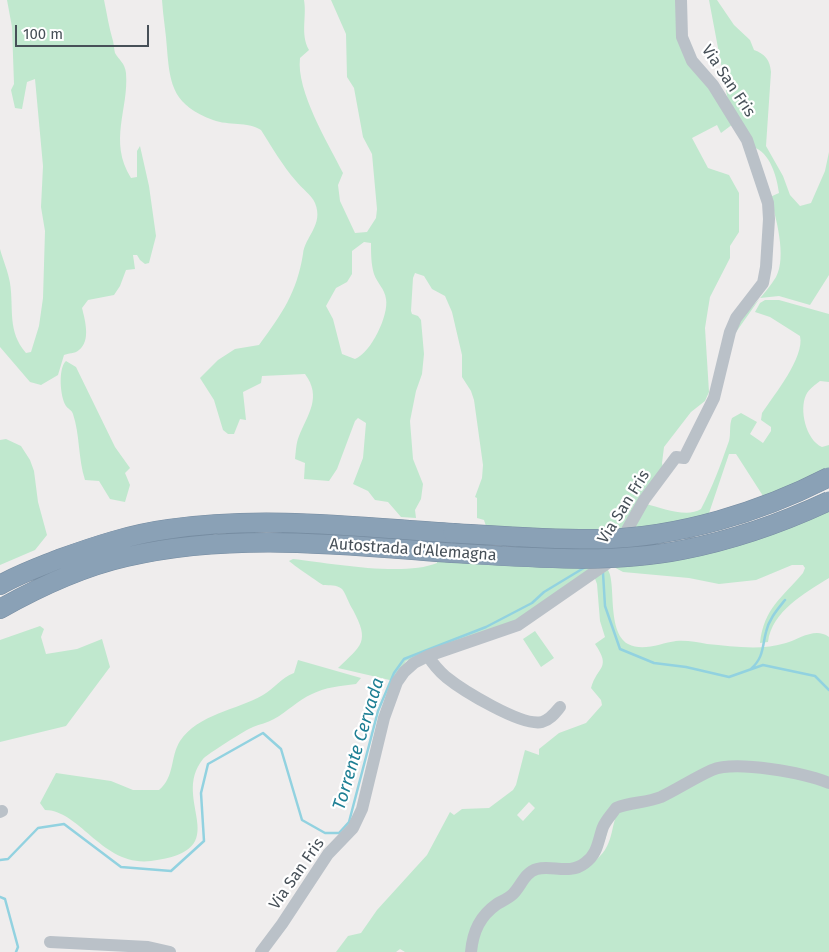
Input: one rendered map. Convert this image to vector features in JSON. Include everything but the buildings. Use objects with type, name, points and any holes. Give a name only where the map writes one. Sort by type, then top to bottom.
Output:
[{"type":"highway","name":"Autostrada d'Alemagna","points":[[0,584],[32,570],[120,539],[168,529],[210,524],[282,522],[453,533],[593,539],[638,536],[679,529],[749,510],[829,477]]},
{"type":"highway","name":"Autostrada d'Alemagna","points":[[0,609],[24,595],[79,571],[125,557],[173,548],[213,544],[328,544],[452,553],[602,559],[680,551],[755,531],[829,501]]},
{"type":"street","name":"Via San Fris","points":[[261,952],[282,924],[328,854],[349,834],[384,718],[397,682],[414,663],[428,656],[518,625],[609,562],[644,500],[676,457],[684,458],[714,398],[730,332],[736,318],[763,283],[766,267],[768,203],[747,140],[713,85],[692,61],[682,37],[681,0]]},
{"type":"street","points":[[428,656],[447,678],[514,717],[531,723],[542,722],[560,708]]},
{"type":"street","points":[[471,952],[473,936],[479,922],[490,910],[513,894],[530,872],[538,869],[566,870],[583,865],[591,858],[601,840],[603,827],[616,808],[659,797],[712,770],[726,766],[745,766],[814,777],[829,783]]},
{"type":"street","points":[[50,942],[126,949],[148,947],[170,952]]},
{"type":"green space","points":[[7,0],[104,0],[115,53],[123,64],[126,73],[120,138],[121,151],[124,164],[131,178],[137,177],[137,151],[140,146],[149,186],[156,236],[149,263],[145,264],[137,255],[133,255],[135,269],[126,270],[120,286],[114,295],[88,300],[82,308],[86,330],[83,346],[76,352],[64,355],[58,375],[41,385],[30,382],[0,347],[0,249],[10,283],[12,320],[16,336],[26,353],[31,352],[39,326],[43,298],[45,231],[41,207],[43,166],[35,79],[27,82],[22,109],[15,108],[11,90],[14,84],[12,27]]},
{"type":"green space","points":[[162,0],[304,0],[304,32],[309,50],[300,58],[303,86],[314,117],[343,173],[338,185],[340,201],[355,233],[367,232],[376,218],[377,209],[372,154],[363,137],[354,88],[347,77],[346,34],[331,0],[678,0],[678,37],[733,124],[721,133],[717,125],[692,138],[708,168],[729,175],[739,193],[739,232],[730,246],[730,258],[710,297],[705,328],[709,392],[705,401],[691,412],[664,447],[662,463],[664,473],[624,529],[578,531],[486,526],[484,520],[477,518],[477,498],[475,497],[482,478],[483,465],[474,400],[471,391],[462,377],[462,355],[452,312],[445,296],[432,289],[424,276],[415,273],[411,311],[412,314],[418,316],[421,320],[424,354],[422,374],[416,391],[410,421],[413,459],[423,484],[421,499],[415,510],[416,518],[401,517],[388,502],[375,500],[368,491],[353,484],[363,458],[366,423],[358,418],[355,421],[337,469],[329,481],[304,479],[305,463],[295,459],[298,439],[313,398],[310,382],[305,374],[262,376],[261,383],[243,392],[246,420],[240,419],[234,434],[228,434],[223,430],[214,400],[200,378],[218,360],[235,349],[259,345],[267,334],[293,291],[304,248],[316,224],[317,211],[315,203],[309,194],[286,169],[261,130],[250,125],[213,120],[190,108],[176,93],[168,62]],"holes":[[[364,242],[371,243],[373,270],[386,299],[385,314],[373,342],[355,359],[342,354],[333,319],[326,306],[336,288],[347,282],[352,274],[352,251]]]},
{"type":"green space","points":[[709,0],[717,0],[734,25],[750,40],[754,50],[761,53],[768,61],[771,72],[766,146],[783,176],[790,195],[800,206],[811,203],[825,171],[829,152],[829,275],[810,305],[779,296],[760,298],[776,277],[781,259],[781,248],[770,197],[779,193],[778,187],[772,166],[764,154],[753,147],[728,101]]},
{"type":"green space","points":[[760,298],[734,335],[736,325]]},
{"type":"green space","points":[[765,300],[779,300],[829,314],[829,382],[820,381],[810,389],[806,395],[803,408],[805,424],[812,438],[822,447],[829,445],[829,469],[765,499],[736,454],[729,454],[708,516],[631,529],[646,504],[667,510],[689,513],[701,509],[729,441],[732,418],[741,413],[757,422],[750,434],[763,443],[771,431],[771,427],[761,420],[762,413],[793,365],[798,354],[800,336],[770,317],[755,312],[760,303]]},
{"type":"green space","points":[[66,361],[76,367],[115,447],[130,468],[125,473],[130,485],[125,502],[110,499],[99,481],[85,480],[75,422],[72,413],[64,402],[61,390],[62,370]]},
{"type":"green space","points":[[6,439],[21,446],[30,460],[47,535],[35,550],[0,565],[0,440]]},
{"type":"green space","points":[[829,510],[829,578],[800,597],[783,612],[771,631],[768,642],[760,643],[765,621],[775,604],[803,573],[805,568],[803,565],[792,565],[756,580],[719,584],[689,578],[623,572],[612,566]]},
{"type":"green space","points":[[293,559],[386,569],[423,567],[437,563],[437,559],[597,567],[534,614],[406,661],[394,681],[338,668],[353,654],[361,642],[361,629],[358,621],[340,587],[323,585],[289,561]]},
{"type":"green space","points":[[606,568],[609,573],[617,628],[621,637],[628,644],[634,646],[646,647],[684,641],[726,646],[766,647],[786,643],[813,633],[824,634],[829,637],[829,952],[473,952],[474,939],[482,920],[516,893],[534,872],[546,868],[579,868],[592,863],[600,857],[609,843],[620,806],[671,794],[670,791],[617,803],[613,810],[605,840],[596,854],[584,863],[572,865],[547,864],[537,866],[529,871],[512,891],[487,910],[479,919],[473,931],[469,952],[405,952],[400,949],[396,952],[336,952],[348,936],[361,933],[377,910],[427,855],[450,812],[454,815],[462,809],[489,808],[513,790],[525,750],[539,755],[539,749],[559,733],[586,723],[602,705],[601,700],[591,688],[603,663],[600,652],[595,644],[605,637],[600,621],[597,584],[594,576]],"holes":[[[529,802],[535,808],[523,821],[517,815]]]},
{"type":"green space","points":[[40,626],[44,629],[41,637],[46,654],[77,649],[102,639],[110,667],[66,726],[0,742],[0,640]]},
{"type":"green space","points":[[535,631],[554,658],[541,667],[523,639]]},
{"type":"green space","points":[[298,660],[361,678],[356,684],[328,688],[307,697],[269,722],[249,729],[203,759],[195,775],[193,791],[197,835],[191,846],[177,855],[151,861],[134,861],[119,856],[70,819],[58,812],[45,810],[40,803],[56,773],[111,781],[133,790],[159,790],[168,779],[180,741],[188,732],[207,719],[263,695],[294,673]]},
{"type":"waterway","name":"Torrente Cervada","points":[[0,860],[8,859],[38,828],[64,824],[121,867],[171,871],[204,841],[201,793],[208,764],[263,733],[281,749],[302,820],[325,833],[339,833],[349,822],[378,711],[394,673],[404,659],[486,627],[532,603],[544,592],[587,566]]},
{"type":"waterway","name":"Torrente Cervada","points":[[603,573],[605,606],[620,649],[654,663],[686,667],[729,677],[763,665],[815,676],[829,690]]},
{"type":"waterway","points":[[751,669],[760,656],[769,623],[785,600]]},
{"type":"waterway","name":"Torrente Cervada","points":[[0,897],[5,899],[18,947],[16,952]]}]
